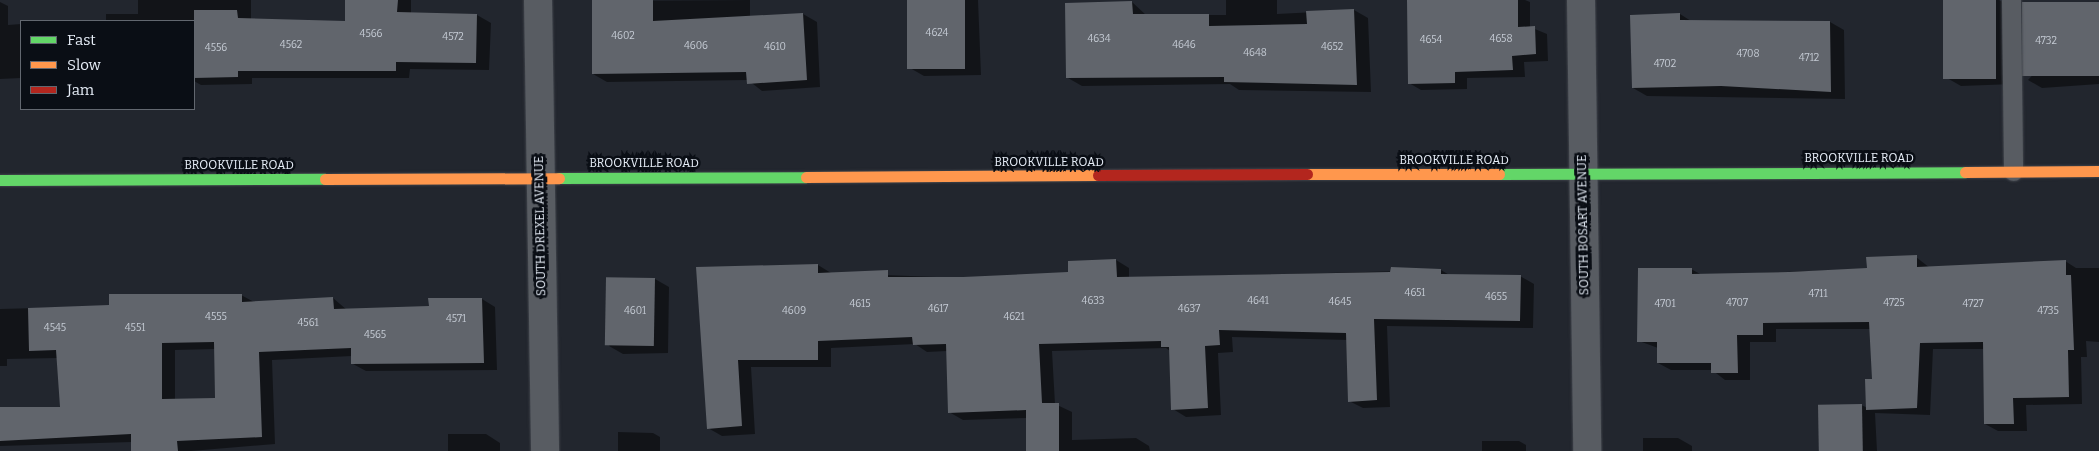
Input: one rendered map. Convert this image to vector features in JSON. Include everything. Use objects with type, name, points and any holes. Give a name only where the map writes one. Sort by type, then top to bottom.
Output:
[{"type":"street","name":"SOUTH DREXEL AVENUE","points":[[538,0],[545,451]]},
{"type":"street","name":"SOUTH BOSART AVENUE","points":[[1581,0],[1587,451]]},
{"type":"street","name":"BROOKVILLE ROAD","points":[[0,180],[2099,171]]},
{"type":"lane","points":[[2011,0],[2013,172]]},
{"type":"building","points":[[345,0],[398,0],[397,12],[477,14],[476,63],[396,62],[396,71],[238,71],[238,77],[195,78],[194,10],[237,10],[238,18],[345,21]]},
{"type":"building","points":[[592,0],[653,0],[653,21],[803,13],[807,80],[747,84],[746,72],[592,74]]},
{"type":"building","points":[[907,0],[965,0],[965,69],[907,69]]},
{"type":"building","points":[[1407,0],[1518,0],[1518,27],[1535,26],[1536,54],[1512,56],[1513,70],[1455,72],[1455,83],[1408,84]]},
{"type":"building","points":[[1943,0],[1996,0],[1996,79],[1943,79]]},
{"type":"building","points":[[1132,1],[1133,14],[1209,14],[1209,26],[1307,24],[1306,11],[1354,9],[1357,85],[1224,82],[1224,77],[1066,78],[1065,3]]},
{"type":"building","points":[[2022,2],[2099,2],[2099,76],[2022,76]]},
{"type":"building","points":[[1680,13],[1680,20],[1830,21],[1831,92],[1721,86],[1632,88],[1630,15]]},
{"type":"building","points":[[1917,255],[1917,267],[2066,260],[2066,275],[2071,275],[2074,350],[2068,350],[2069,397],[2013,398],[2014,424],[1984,424],[1983,342],[1920,343],[1917,408],[1866,410],[1865,379],[1872,379],[1869,322],[1763,323],[1763,335],[1737,335],[1738,373],[1711,373],[1711,363],[1657,363],[1657,342],[1637,342],[1638,268],[1692,268],[1692,274],[1789,272],[1867,268],[1866,257]]},
{"type":"building","points":[[1116,259],[1117,277],[1390,272],[1391,267],[1441,269],[1441,274],[1521,275],[1520,321],[1374,319],[1377,400],[1348,402],[1346,333],[1219,330],[1220,345],[1205,346],[1208,408],[1171,410],[1169,347],[1161,347],[1161,341],[1039,344],[1042,403],[1059,403],[1059,451],[1026,451],[1026,410],[948,413],[946,344],[913,345],[912,337],[818,341],[818,360],[738,360],[742,426],[707,429],[696,267],[818,264],[818,273],[888,270],[888,277],[963,277],[1068,272],[1068,261]]},
{"type":"building","points":[[606,277],[655,278],[654,346],[605,345]]},
{"type":"building","points":[[109,294],[242,294],[242,302],[333,297],[334,309],[429,306],[428,298],[482,298],[484,363],[351,364],[351,348],[259,352],[262,437],[177,441],[178,451],[131,451],[131,434],[0,441],[0,407],[60,407],[56,350],[29,351],[28,308],[109,305]],"holes":[[[214,342],[215,398],[162,399],[162,343]]]},
{"type":"building","points":[[1862,404],[1863,451],[1819,451],[1818,405]]},
{"type":"traffic: fast","points":[[1499,174],[1965,172]]},
{"type":"traffic: fast","points":[[559,178],[806,177]]},
{"type":"traffic: fast","points":[[0,180],[325,179]]},
{"type":"traffic: slow","points":[[1965,172],[2099,171]]},
{"type":"traffic: slow","points":[[1307,174],[1499,174]]},
{"type":"traffic: slow","points":[[806,177],[1098,175]]},
{"type":"traffic: slow","points":[[325,179],[559,178]]},
{"type":"traffic: jam","points":[[1098,175],[1307,174]]}]
